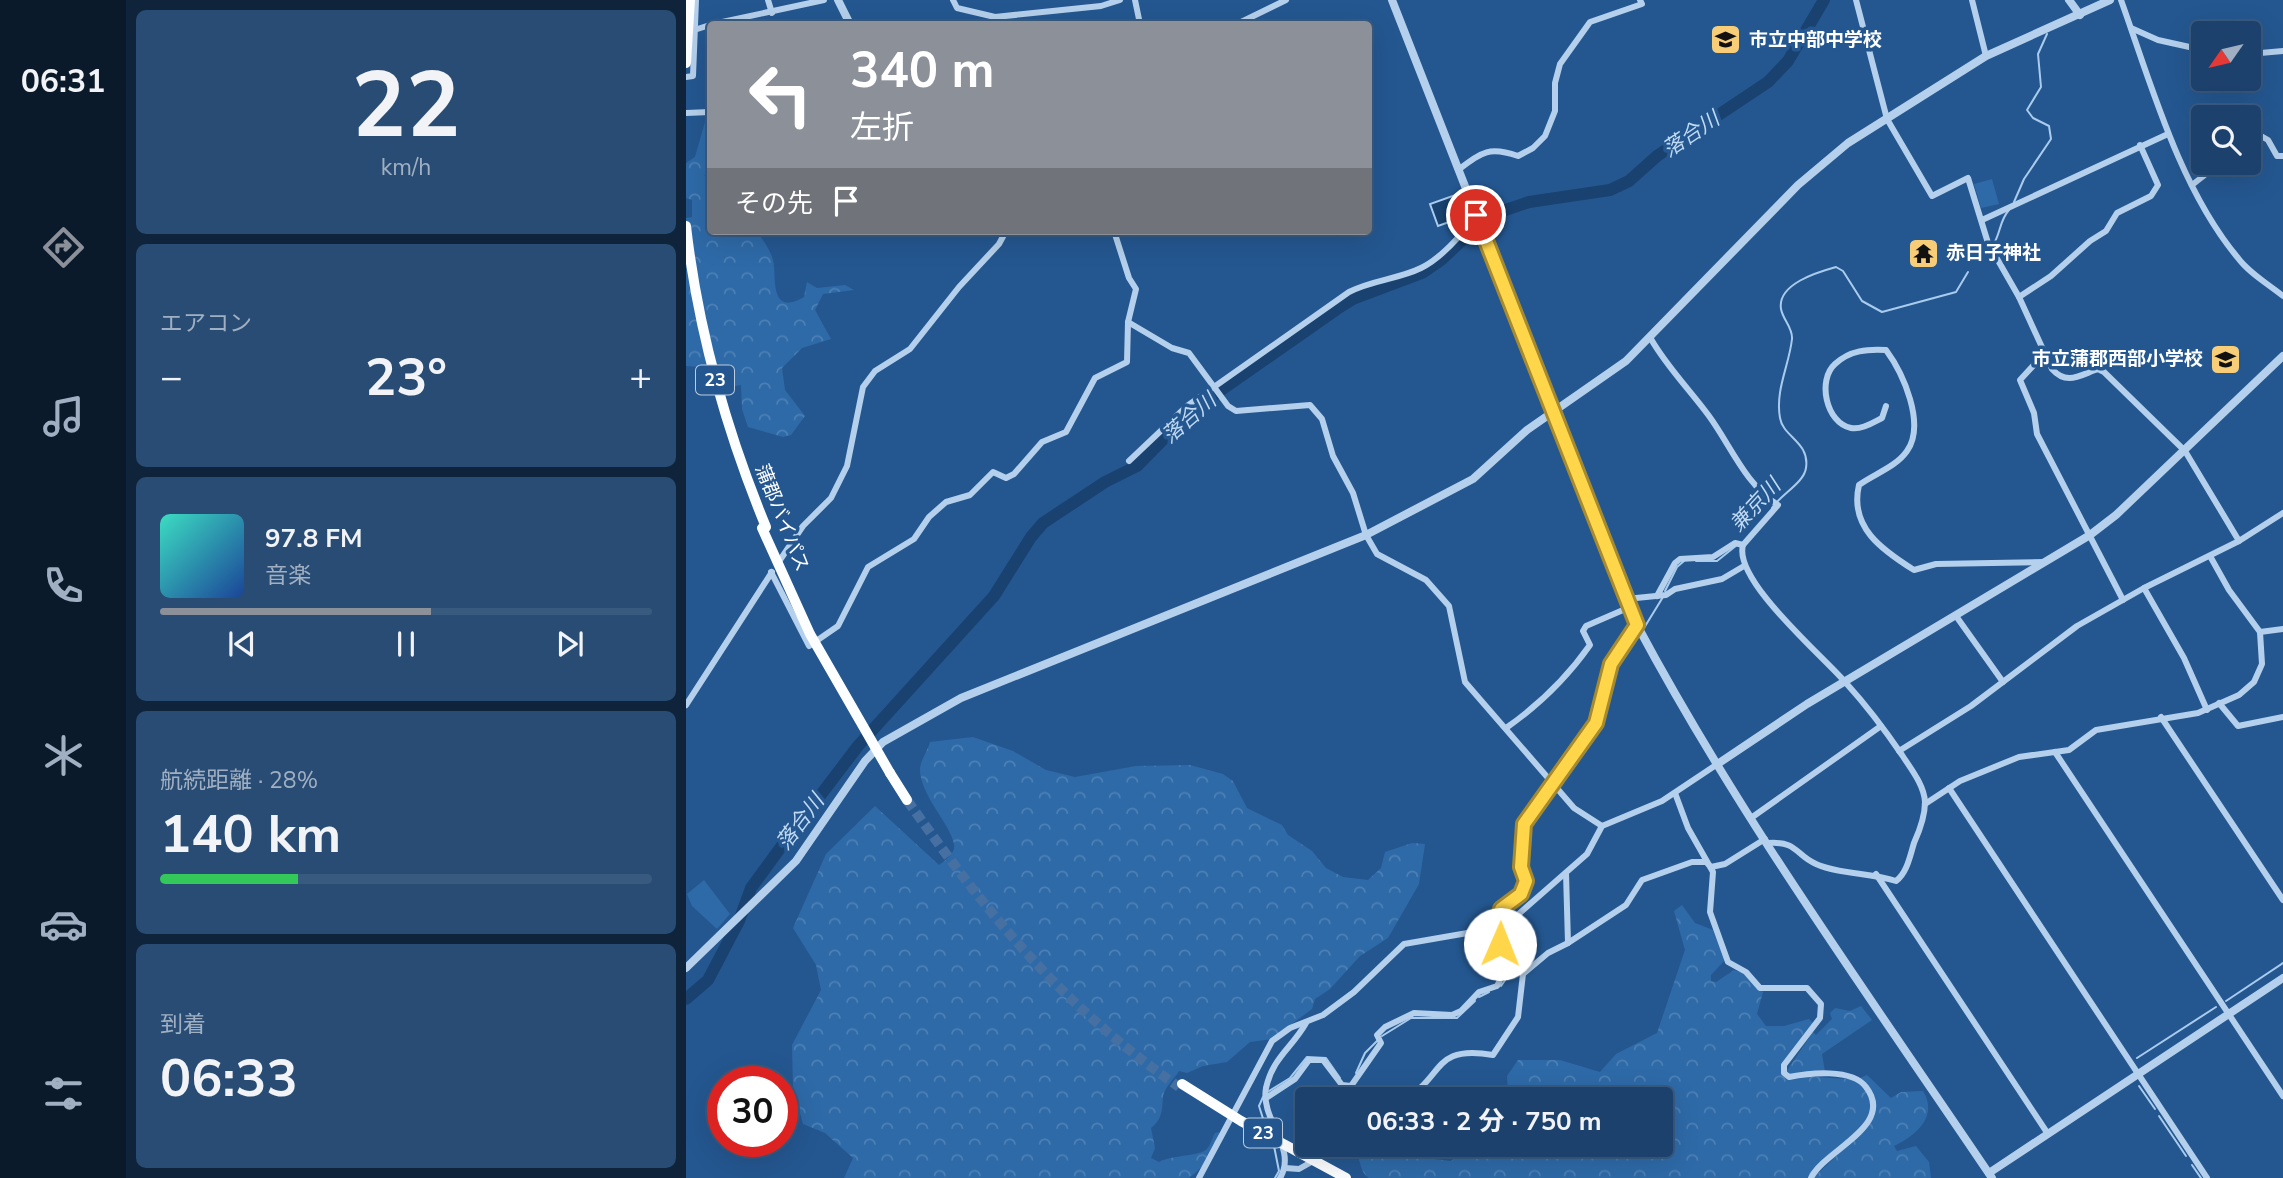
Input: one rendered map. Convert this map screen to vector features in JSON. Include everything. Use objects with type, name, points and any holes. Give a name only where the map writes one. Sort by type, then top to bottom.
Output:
[{"type":"highway","points":[[686,63],[690,0]]},
{"type":"highway","name":"蒲郡バイパス","points":[[686,226],[693,285],[707,352],[744,475],[764,528]]},
{"type":"highway","name":"蒲郡バイパス","points":[[686,274],[702,355],[721,421],[764,528],[810,634],[910,798]]},
{"type":"highway","name":"23","points":[[1338,1178],[1238,1124],[1181,1086],[1346,1178]]},
{"type":"street","points":[[686,77],[693,76],[696,0]]},
{"type":"street","points":[[768,0],[772,13]]},
{"type":"street","points":[[726,21],[824,0]]},
{"type":"street","points":[[838,0],[848,21]]},
{"type":"street","points":[[953,0],[957,8],[995,17],[1101,6],[1120,0]]},
{"type":"street","points":[[1135,0],[1139,21]]},
{"type":"street","points":[[1243,21],[1286,0]]},
{"type":"street","points":[[1392,0],[1628,603],[1671,692],[1766,841],[1991,1176],[2048,1134],[2283,978]]},
{"type":"street","points":[[1458,170],[1491,150],[1500,149],[1518,156],[1533,148],[1545,136],[1555,111],[1555,83],[1560,64],[1590,22],[1642,4],[1640,0]]},
{"type":"street","points":[[1856,0],[1887,118],[1933,196],[1968,177],[1988,243],[2019,297],[2043,355],[2052,369],[2064,378],[2074,379],[2098,369],[2104,372],[2185,450],[2239,541]]},
{"type":"street","points":[[1972,0],[1986,56]]},
{"type":"street","points":[[2069,0],[2080,15]]},
{"type":"street","points":[[686,968],[733,919],[796,861],[872,751],[897,732],[961,698],[1366,535],[1473,479],[1527,430],[1626,361],[1651,339],[1798,185],[1849,143],[1986,56],[2110,0]]},
{"type":"street","points":[[2121,0],[2168,134],[2192,185],[2238,260],[2283,296]]},
{"type":"street","points":[[686,32],[707,27]]},
{"type":"street","points":[[2131,28],[2158,40],[2191,47]]},
{"type":"street","points":[[2261,53],[2283,51]]},
{"type":"street","points":[[686,113],[707,112]]},
{"type":"street","points":[[1982,220],[2009,205],[2168,134]]},
{"type":"street","points":[[2261,136],[2268,140],[2277,156],[2283,156]]},
{"type":"street","points":[[2019,297],[2051,276],[2090,241],[2106,231],[2118,213],[2151,196],[2158,185],[2140,145]]},
{"type":"street","points":[[2192,185],[2205,175]]},
{"type":"street","points":[[1129,461],[1187,406],[1255,361],[1349,292],[1370,281],[1422,268],[1477,216]]},
{"type":"street","points":[[686,705],[803,526],[831,498],[846,466],[863,387],[875,371],[910,349],[1004,235]]},
{"type":"street","points":[[771,572],[809,646],[838,626],[868,567],[914,539],[929,517],[946,502],[970,495],[993,472],[1006,478],[1014,474],[1042,442],[1066,432],[1095,378],[1127,362],[1128,322],[1136,289],[1129,278],[1115,235]]},
{"type":"street","points":[[1128,322],[1172,348],[1189,353],[1216,386],[1228,406],[1242,413],[1310,405],[1315,408],[1322,419],[1333,456],[1353,493],[1366,535],[1377,554],[1426,580],[1449,606],[1465,682],[1546,779],[1553,783],[1574,808],[1602,825]]},
{"type":"street","points":[[1651,339],[1664,362],[1712,419],[1737,464],[1774,503],[1765,524],[1740,544],[1713,557],[1680,559],[1675,563],[1661,596]]},
{"type":"street","points":[[1886,406],[1882,418],[1861,428],[1849,428],[1835,418],[1826,400],[1827,381],[1833,364],[1862,349],[1886,350],[1901,370],[1911,400],[1912,439],[1909,450],[1893,464],[1859,485],[1855,504],[1864,525],[1890,555],[1914,570],[1936,564],[2044,562]]},
{"type":"street","points":[[2043,355],[2020,380],[2034,413],[2036,434],[2123,600]]},
{"type":"street","points":[[1199,1178],[1268,1046],[1290,1028],[1307,1022],[1354,992],[1404,944],[1479,930],[1503,922],[1587,854],[1602,825],[1675,793],[1759,734],[2090,534],[2116,516],[2283,356]]},
{"type":"street","points":[[1899,751],[2003,682],[2077,626],[2144,588],[2239,541],[2283,513]]},
{"type":"street","points":[[1712,867],[1726,864],[1766,841],[1783,842],[1801,851],[1814,863],[1876,874],[1896,881],[1902,877],[1925,803],[1916,776],[1881,726],[1846,682],[1794,631],[1744,566],[1740,544]]},
{"type":"street","points":[[1925,803],[1949,788],[2019,757],[2069,750],[2096,730],[2119,729],[2161,717],[2188,716],[2239,695],[2260,674],[2260,632],[2228,590],[2210,556]]},
{"type":"street","points":[[1506,728],[1540,705],[1576,664],[1590,645],[1583,631],[1586,626],[1641,595],[1661,596],[1675,589],[1722,579],[1744,566]]},
{"type":"street","points":[[2144,588],[2183,658],[2207,710]]},
{"type":"street","points":[[1956,615],[2003,682]]},
{"type":"street","points":[[1266,1095],[1294,1079],[1309,1060],[1323,1060],[1342,1085],[1351,1086],[1385,1027],[1414,1013],[1452,1015],[1461,1011],[1479,992],[1497,986],[1502,968],[1501,909],[1525,888],[1521,859],[1524,824],[1596,723],[1611,664],[1639,628]]},
{"type":"street","points":[[2260,632],[2283,629]]},
{"type":"street","points":[[2220,703],[2238,726],[2283,717]]},
{"type":"street","points":[[2161,717],[2283,900]]},
{"type":"street","points":[[1751,818],[1881,726]]},
{"type":"street","points":[[2056,752],[2283,1096]]},
{"type":"street","points":[[1949,788],[2207,1178]]},
{"type":"street","points":[[1675,793],[1688,828],[1712,867],[1714,881],[1710,912],[1728,962],[1746,972],[1760,988],[1807,988],[1821,1004],[1820,1018],[1784,1065],[1784,1073],[1789,1077],[1811,1074],[1849,1077],[1861,1081],[1871,1094],[1873,1107],[1869,1121],[1811,1178]]},
{"type":"street","points":[[1417,1087],[1459,1053],[1467,1050],[1493,1055],[1518,1017],[1523,974],[1548,953],[1626,905],[1642,880],[1692,862],[1706,862],[1712,867]]},
{"type":"street","points":[[1566,873],[1568,943]]},
{"type":"street","points":[[1876,874],[2048,1134]]},
{"type":"street","points":[[1280,1178],[1285,1168],[1281,1143],[1266,1113],[1266,1095],[1279,1055],[1298,1037],[1307,1022]]},
{"type":"street","points":[[1285,1168],[1298,1169],[1319,1157]]},
{"type":"green space","points":[[707,115],[707,176],[704,175],[707,179],[707,235],[759,235],[772,256],[779,298],[792,302],[804,297],[807,282],[817,288],[845,285],[854,290],[823,294],[815,310],[831,339],[802,348],[782,368],[785,390],[805,416],[791,435],[783,437],[748,427],[742,409],[741,385],[729,387],[698,367],[686,366],[686,218],[692,217],[692,200],[686,198],[686,163],[695,157]]},
{"type":"green space","points":[[1992,179],[1999,204],[1981,208],[1974,184]]},
{"type":"green space","points":[[973,737],[1013,751],[1046,770],[1075,777],[1136,766],[1190,765],[1223,774],[1233,781],[1247,808],[1282,825],[1288,835],[1312,851],[1326,868],[1343,877],[1368,880],[1381,868],[1385,852],[1412,843],[1425,844],[1419,884],[1388,938],[1360,956],[1330,989],[1315,999],[1312,1009],[1272,1039],[1250,1042],[1227,1062],[1203,1066],[1187,1073],[1179,1071],[1163,1096],[1160,1117],[1151,1128],[1155,1148],[1151,1158],[1159,1162],[1204,1151],[1215,1133],[1219,1132],[1214,1152],[1189,1178],[844,1178],[853,1158],[825,1133],[803,1124],[798,1105],[798,1066],[793,1066],[792,1045],[821,990],[816,965],[793,928],[826,854],[875,806],[939,865],[950,856],[954,844],[921,778],[920,768],[930,742]]},
{"type":"green space","points":[[704,880],[730,914],[717,929],[692,906],[687,894]]},
{"type":"green space","points":[[1682,905],[1695,923],[1713,930],[1725,960],[1711,975],[1711,981],[1716,982],[1734,970],[1743,973],[1763,992],[1757,1014],[1766,1026],[1784,1026],[1809,1019],[1813,1023],[1781,1069],[1782,1075],[1849,1079],[1867,1089],[1873,1102],[1868,1115],[1857,1130],[1808,1178],[1369,1178],[1365,1175],[1359,1157],[1432,1157],[1451,1161],[1456,1157],[1673,1157],[1673,1087],[1508,1087],[1507,1076],[1518,1060],[1560,1060],[1600,1072],[1616,1054],[1657,1033],[1685,950],[1674,911]]},
{"type":"green space","points":[[1861,1006],[1872,1020],[1822,1054],[1825,1072],[1789,1075],[1786,1072],[1813,1032],[1816,1035],[1832,1019],[1830,1013],[1835,1008],[1850,1011]]},
{"type":"green space","points":[[1867,1075],[1891,1098],[1901,1092],[1923,1091],[1928,1109],[1922,1125],[1910,1137],[1894,1146],[1897,1151],[1916,1146],[1929,1162],[1931,1178],[1813,1178],[1867,1127],[1874,1099],[1860,1078]]},
{"type":"shaded area","points":[[1461,193],[1468,211],[1463,213],[1463,217],[1438,226],[1430,204]]},
{"type":"waterway","name":"落合川","points":[[686,999],[708,980],[739,921],[751,888],[781,847],[858,746],[994,596],[1031,537],[1043,523],[1105,482],[1137,466],[1191,411],[1337,309],[1353,299],[1422,273],[1441,260],[1488,216],[1529,202],[1610,190],[1629,181],[1657,156],[1768,82],[1788,61],[1824,0]]},
{"type":"waterway","name":"兼京川","points":[[2014,202],[2024,179],[2051,139],[2049,126],[2033,118],[2027,110],[2041,87],[2038,54],[2047,34]]},
{"type":"waterway","name":"兼京川","points":[[1993,245],[2003,218],[2009,210]]},
{"type":"waterway","name":"兼京川","points":[[1772,508],[1801,479],[1806,468],[1804,452],[1782,425],[1780,418],[1779,398],[1792,339],[1781,309],[1781,300],[1785,293],[1800,281],[1836,267],[1843,271],[1862,301],[1882,312],[1956,292],[1968,272]]},
{"type":"waterway","name":"兼京川","points":[[1696,561],[1717,561],[1737,545]]},
{"type":"waterway","name":"兼京川","points":[[1665,591],[1677,567],[1684,561]]},
{"type":"waterway","name":"兼京川","points":[[1644,628],[1663,597]]},
{"type":"waterway","name":"兼京川","points":[[1627,645],[1637,634]]},
{"type":"waterway","name":"兼京川","points":[[1559,785],[1599,729],[1612,679],[1624,650]]},
{"type":"waterway","name":"兼京川","points":[[1534,814],[1555,789]]},
{"type":"waterway","name":"兼京川","points":[[1504,919],[1507,910],[1528,890],[1530,882],[1525,856]]},
{"type":"waterway","name":"兼京川","points":[[1501,986],[1508,976],[1504,925]]},
{"type":"waterway","points":[[2226,1001],[2283,963]]},
{"type":"waterway","name":"兼京川","points":[[1479,997],[1489,992]]},
{"type":"waterway","name":"兼京川","points":[[1382,1036],[1411,1018],[1457,1018],[1475,1001]]},
{"type":"waterway","points":[[2137,1058],[2216,1007]]},
{"type":"waterway","name":"兼京川","points":[[1356,1073],[1365,1053],[1378,1040]]},
{"type":"waterway","name":"兼京川","points":[[1269,1091],[1290,1078],[1307,1057],[1326,1058],[1340,1078]]},
{"type":"waterway","points":[[2139,1086],[2155,1109]]},
{"type":"waterway","name":"兼京川","points":[[1263,1097],[1259,1106],[1266,1128]]},
{"type":"waterway","points":[[2159,1116],[2186,1156]]},
{"type":"waterway","name":"兼京川","points":[[1274,1146],[1279,1171],[1275,1178]]},
{"type":"waterway","points":[[2192,1165],[2201,1178]]},
{"type":"tunnel","points":[[907,800],[998,920],[1063,991],[1098,1024],[1179,1087]]},
{"type":"place","name":"市立中部中学校","points":[[1726,40]]},
{"type":"place","name":"赤日子神社","points":[[1923,253]]},
{"type":"place","name":"市立蒲郡西部小学校","points":[[2226,359]]},
{"type":"route","points":[[1476,215],[1637,625],[1611,664],[1596,723],[1522,828],[1521,867],[1526,881],[1525,888],[1501,909],[1500,944]]}]
